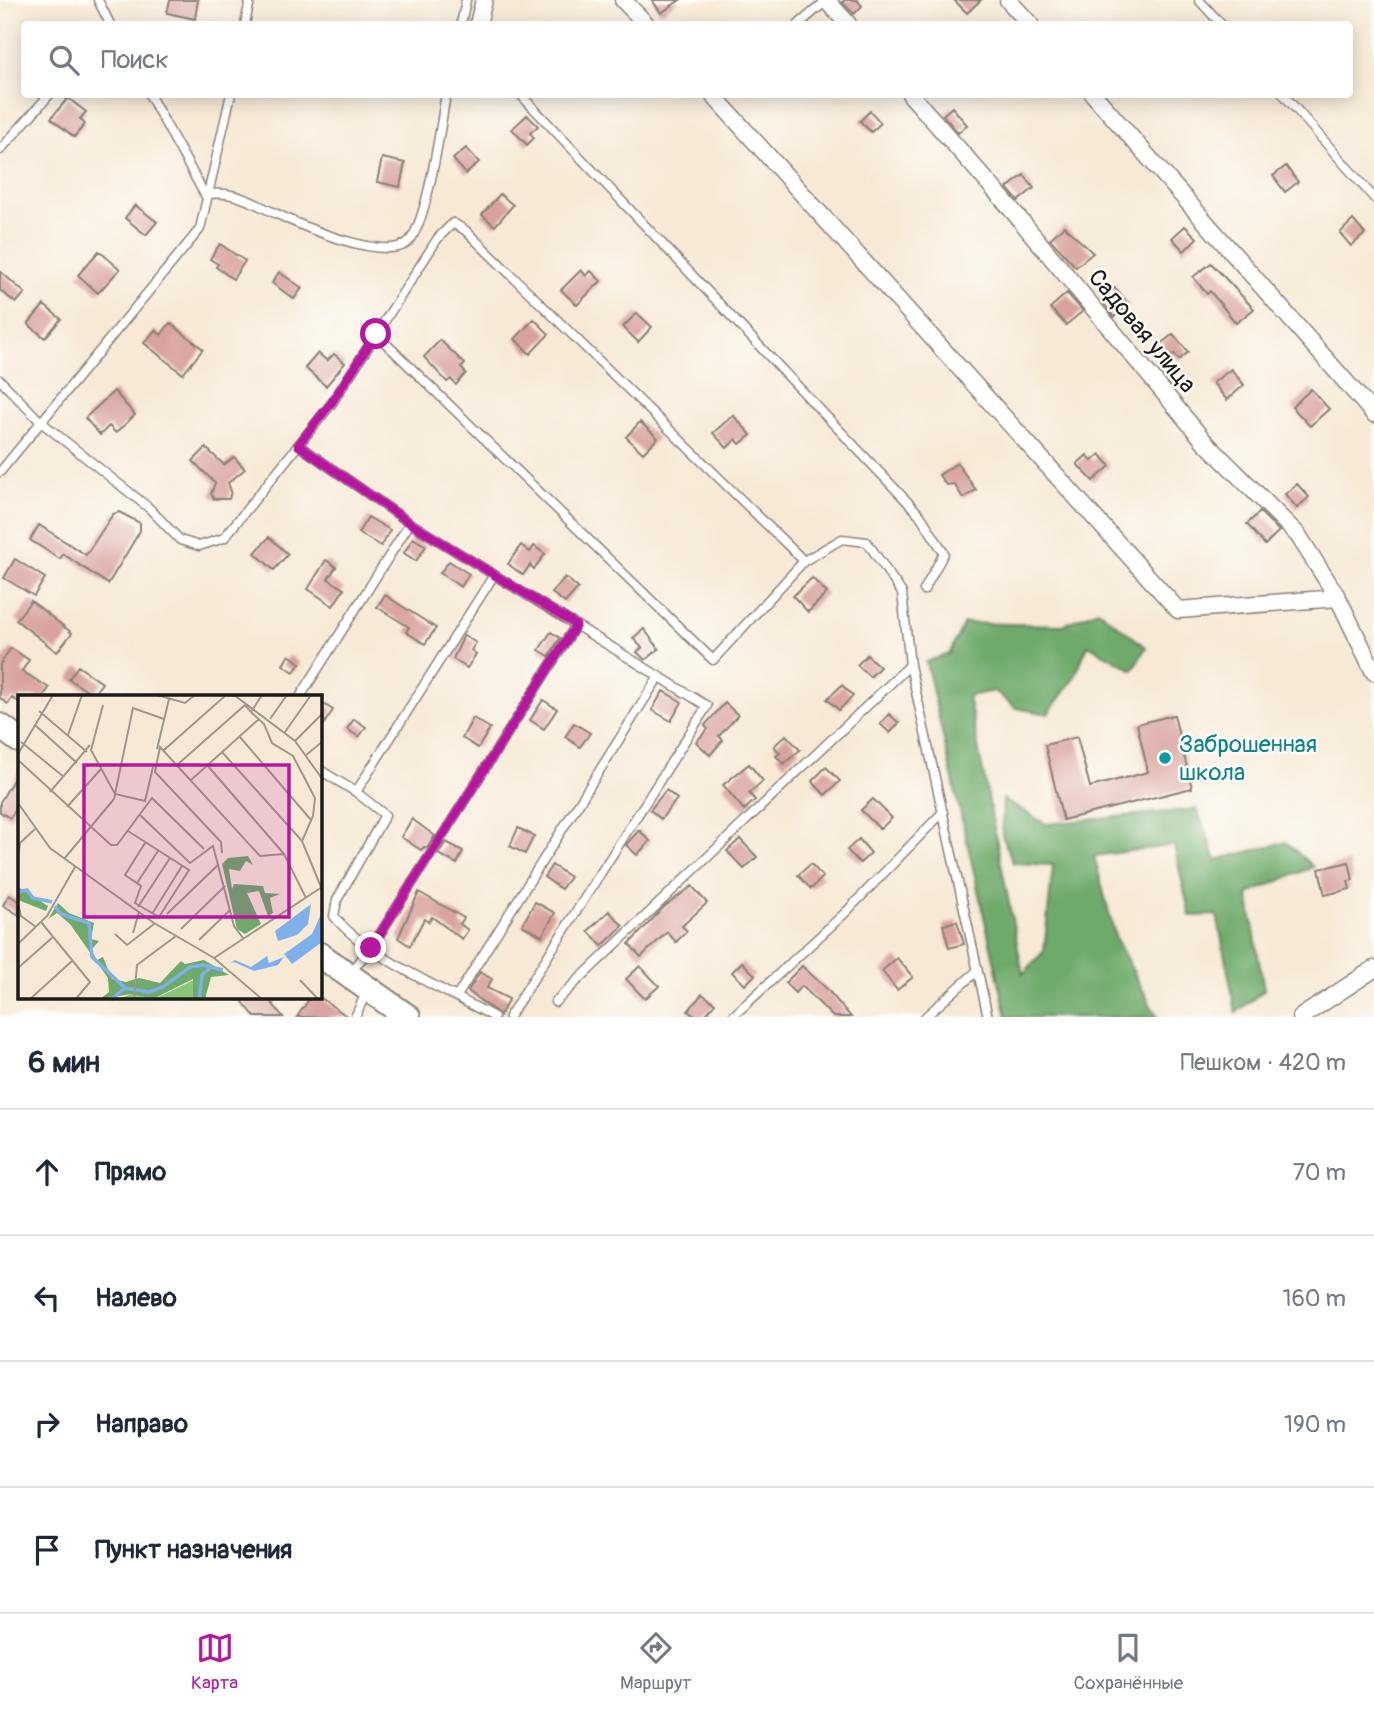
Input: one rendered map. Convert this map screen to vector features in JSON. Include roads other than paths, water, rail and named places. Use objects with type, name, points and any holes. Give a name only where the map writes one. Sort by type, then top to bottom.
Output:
[{"type":"main road","points":[[0,726],[18,739]]},
{"type":"main road","points":[[322,956],[408,1017]]},
{"type":"street","points":[[479,21],[484,0]]},
{"type":"street","points":[[827,0],[845,21]]},
{"type":"street","points":[[1007,0],[1027,21]]},
{"type":"street","points":[[626,1],[643,21]]},
{"type":"street","points":[[718,98],[1178,610],[1338,597]]},
{"type":"street","name":"Садовая улица","points":[[914,98],[1007,204],[1204,441],[1298,535],[1338,597],[1374,671]]},
{"type":"street","points":[[1097,98],[1374,414]]},
{"type":"street","points":[[1301,1017],[1374,969]]},
{"type":"lane","points":[[98,0],[108,21]]},
{"type":"lane","points":[[246,21],[250,0]]},
{"type":"lane","points":[[462,21],[467,0]]},
{"type":"lane","points":[[802,21],[827,0]]},
{"type":"lane","points":[[1199,0],[1218,21]]},
{"type":"lane","points":[[0,150],[46,98]]},
{"type":"lane","points":[[151,98],[205,195]]},
{"type":"lane","points":[[0,472],[200,229],[205,195],[214,176],[230,98]]},
{"type":"lane","points":[[205,195],[224,191],[315,231],[388,250],[408,243],[421,221],[445,98]]},
{"type":"lane","points":[[524,98],[920,515],[944,552],[924,590]]},
{"type":"lane","points":[[1286,98],[1374,198]]},
{"type":"lane","points":[[0,380],[41,422],[149,508],[180,540],[199,546],[224,538],[332,402],[438,238],[453,223],[465,230],[804,561]]},
{"type":"lane","points":[[376,334],[713,660],[804,561],[842,539],[867,542],[902,593],[910,665],[988,1017]]},
{"type":"lane","points":[[298,445],[410,523],[707,706],[509,1017]]},
{"type":"lane","points":[[301,695],[410,523]]},
{"type":"lane","points":[[356,792],[494,575]]},
{"type":"lane","points":[[348,975],[371,948],[576,625]]},
{"type":"lane","points":[[555,1002],[910,665]]},
{"type":"lane","points":[[457,996],[658,678]]},
{"type":"lane","points":[[322,771],[356,792],[385,815],[337,900],[334,916],[371,948],[494,1017]]},
{"type":"lane","points":[[732,1017],[845,913],[943,812]]},
{"type":"lane","points":[[925,1017],[977,971]]},
{"type":"lane","points":[[355,1017],[368,989]]},
{"type":"place","name":"Заброшенная школа","points":[[1165,758]]}]
